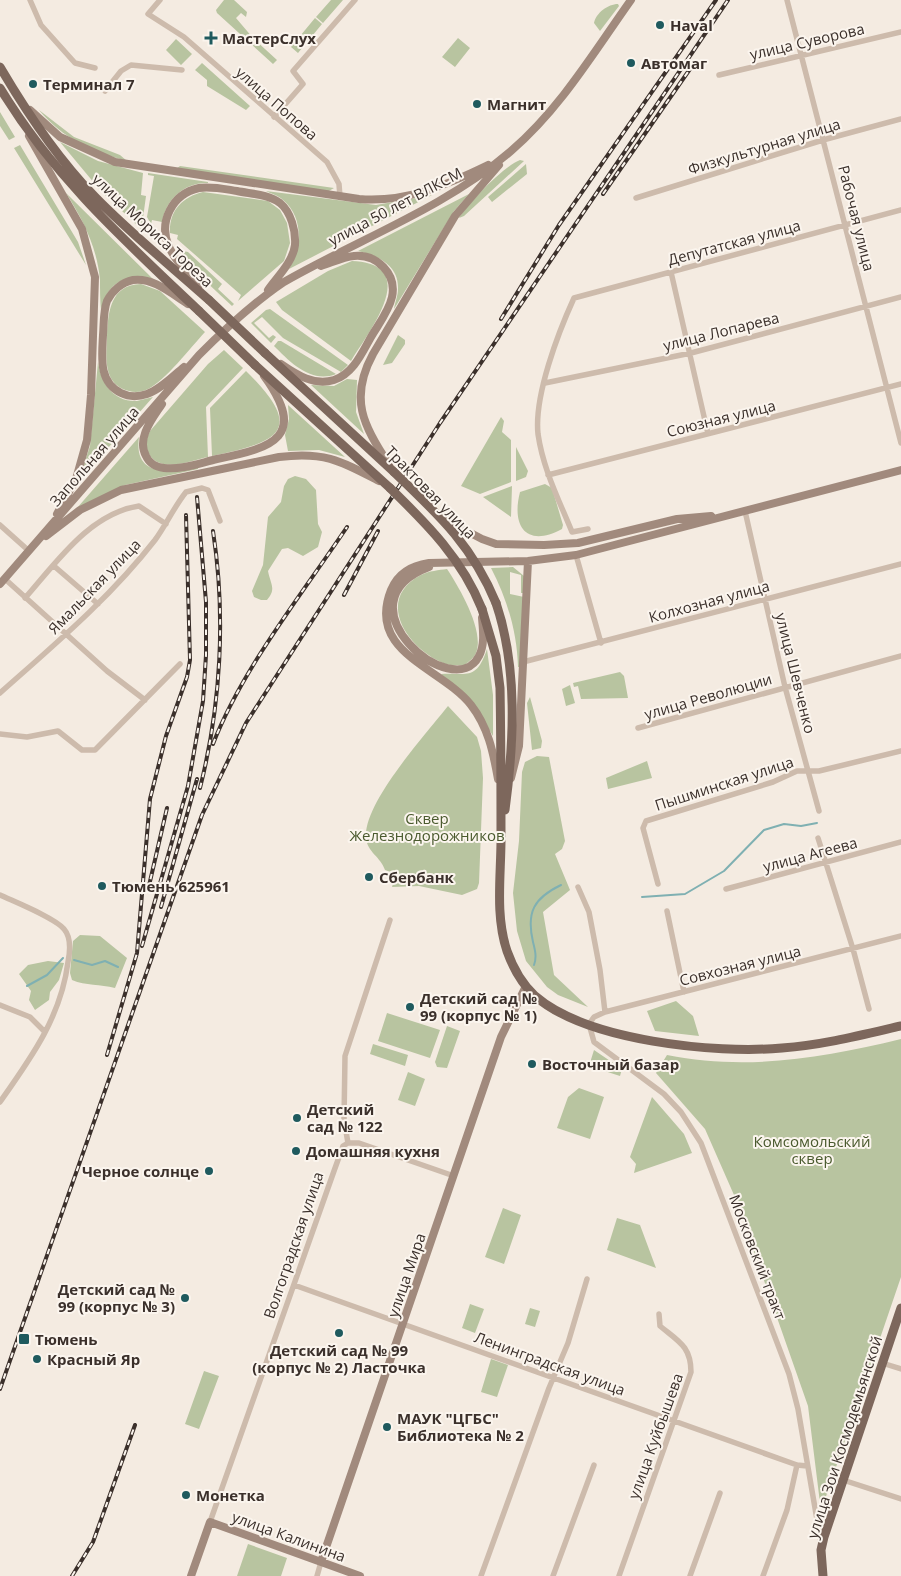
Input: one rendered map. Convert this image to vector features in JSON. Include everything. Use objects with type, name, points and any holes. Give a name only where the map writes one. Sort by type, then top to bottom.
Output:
[{"type":"main road","name":"улица Мориса Тореза","points":[[0,67],[60,157],[96,198],[202,293],[265,353]]},
{"type":"main road","name":"улица Мориса Тореза","points":[[0,88],[54,165],[89,206],[255,365]]},
{"type":"main road","name":"Трактовая улица","points":[[265,353],[441,517],[476,561],[496,603],[508,645],[511,673],[499,888],[502,930],[511,961],[526,986],[554,1008],[589,1024],[680,1044],[747,1049],[817,1044],[901,1026]]},
{"type":"main road","name":"Трактовая улица","points":[[255,365],[430,527],[464,571],[482,609],[498,669],[504,790]]},
{"type":"main road","name":"улица Зои Космодемьянской","points":[[823,1576],[822,1545],[901,1308]]},
{"type":"street","points":[[30,0],[41,25],[75,63],[95,68]]},
{"type":"street","name":"улица Попова","points":[[160,0],[148,14],[184,37],[327,162],[339,184],[340,197]]},
{"type":"street","points":[[274,117],[303,84],[293,71],[355,0]]},
{"type":"street","name":"улица 50 лет ВЛКСМ","points":[[209,345],[263,296],[300,273],[447,196],[503,158],[558,103],[631,0]]},
{"type":"street","name":"Рабочая улица","points":[[787,0],[901,443]]},
{"type":"street","name":"улица Суворова","points":[[719,75],[901,32]]},
{"type":"street","points":[[106,91],[121,71],[131,65],[182,70]]},
{"type":"street","points":[[21,101],[60,137],[115,162],[340,197],[384,200],[420,193],[448,184],[503,158]]},
{"type":"street","points":[[15,112],[82,229],[95,277],[87,440],[76,479],[48,529]]},
{"type":"street","name":"Физкультурная улица","points":[[636,198],[823,140],[901,119]]},
{"type":"street","points":[[394,472],[366,425],[361,409],[362,379],[368,362],[456,216],[511,151]]},
{"type":"street","points":[[202,293],[172,252],[165,227],[169,210],[180,197],[198,188],[211,187],[269,197],[280,204],[290,217],[295,239],[294,251],[263,296]]},
{"type":"street","name":"Депутатская улица","points":[[545,383],[554,342],[574,298],[901,210]]},
{"type":"street","points":[[265,353],[308,379],[324,382],[337,379],[353,366],[388,309],[393,296],[391,279],[382,265],[372,259],[359,256],[346,258],[300,273]]},
{"type":"street","points":[[671,272],[708,434]]},
{"type":"street","points":[[191,304],[160,286],[145,281],[133,280],[120,286],[110,296],[105,306],[102,367],[109,384],[115,390],[129,396],[139,396],[154,391],[199,355]]},
{"type":"street","name":"улица Лопарева","points":[[545,383],[691,353],[901,296]]},
{"type":"street","name":"Запольная улица","points":[[2,581],[209,345]]},
{"type":"street","points":[[174,383],[144,436],[143,450],[149,461],[161,467],[171,468],[258,451],[271,444],[280,434],[284,419],[282,406],[276,393],[255,365]]},
{"type":"street","points":[[545,383],[538,415],[538,432],[548,475],[572,532],[588,529]]},
{"type":"street","name":"Союзная улица","points":[[548,475],[901,384]]},
{"type":"street","points":[[36,543],[80,510],[115,493],[136,486],[280,457],[315,455],[339,460],[384,483]]},
{"type":"street","points":[[504,790],[489,737],[475,711],[457,691],[400,648],[392,638],[387,624],[386,611],[394,583],[402,574],[416,566],[440,563],[528,561],[576,555],[901,470]]},
{"type":"street","name":"Ямальская улица","points":[[0,693],[98,604],[166,524],[186,492],[205,488],[210,493],[220,521]]},
{"type":"street","points":[[25,598],[92,528],[129,508],[141,507],[166,524]]},
{"type":"street","name":"улица Шевченко","points":[[744,511],[785,687],[809,771],[818,811]]},
{"type":"street","points":[[441,517],[482,539],[496,544],[561,545],[597,539],[677,519],[730,514]]},
{"type":"street","points":[[0,525],[29,551]]},
{"type":"street","points":[[576,555],[600,643]]},
{"type":"street","points":[[504,790],[519,746],[528,561]]},
{"type":"street","points":[[440,563],[410,577],[397,596],[394,609],[395,623],[400,634],[409,645],[444,668],[454,671],[469,668],[476,662],[482,650],[482,609]]},
{"type":"street","name":"Колхозная улица","points":[[523,662],[901,564]]},
{"type":"street","points":[[54,566],[98,604]]},
{"type":"street","points":[[2,581],[25,598],[66,635],[145,700]]},
{"type":"street","name":"улица Революции","points":[[638,728],[901,656]]},
{"type":"street","points":[[0,734],[27,737],[58,731],[82,750],[88,752],[100,747],[180,664]]},
{"type":"street","name":"Пышминская улица","points":[[658,884],[644,828],[644,824],[649,820],[773,782],[791,773],[819,771],[901,751]]},
{"type":"street","points":[[818,838],[853,949],[869,1009]]},
{"type":"street","name":"улица Агеева","points":[[726,889],[901,842]]},
{"type":"street","points":[[578,888],[589,912],[600,970],[605,1012]]},
{"type":"street","points":[[0,895],[59,923],[68,937],[69,956],[64,988],[45,1032],[0,1102]]},
{"type":"street","points":[[667,910],[684,992]]},
{"type":"street","points":[[390,920],[346,1056],[344,1120],[348,1143],[359,1143],[454,1176]]},
{"type":"street","name":"Совхозная улица","points":[[589,1024],[594,1017],[605,1012],[901,936]]},
{"type":"street","name":"улица Мира","points":[[317,1576],[501,1037],[526,986]]},
{"type":"street","points":[[0,1005],[30,1017],[45,1032]]},
{"type":"street","name":"Московский тракт","points":[[589,1024],[594,1042],[664,1094],[681,1112],[701,1143],[789,1374],[798,1409],[822,1545]]},
{"type":"street","name":"Волгоградская улица","points":[[191,1576],[343,1146],[348,1143]]},
{"type":"street","points":[[481,1576],[545,1397],[568,1343],[587,1279]]},
{"type":"street","name":"Ленинградская улица","points":[[294,1286],[797,1465],[807,1466]]},
{"type":"street","name":"улица Куйбышева","points":[[619,1576],[691,1372],[691,1359],[686,1348],[660,1326],[659,1314]]},
{"type":"street","points":[[882,1363],[901,1369]]},
{"type":"street","points":[[553,1576],[594,1465]]},
{"type":"street","points":[[763,1576],[787,1510],[797,1465]]},
{"type":"street","points":[[844,1480],[901,1498]]},
{"type":"street","points":[[690,1576],[720,1493]]},
{"type":"street","name":"улица Калинина","points":[[210,1522],[360,1576]]},
{"type":"green space","points":[[224,0],[234,0],[247,12],[246,17],[241,13],[236,18],[253,38],[277,60],[273,64],[217,13],[216,10]]},
{"type":"green space","points":[[331,0],[343,0],[323,23],[316,17]]},
{"type":"green space","points":[[618,4],[619,6],[600,31],[594,23],[597,16],[607,7]]},
{"type":"green space","points":[[315,18],[322,24],[298,53],[291,47]]},
{"type":"green space","points":[[458,38],[470,48],[455,67],[442,57]]},
{"type":"green space","points":[[176,39],[192,54],[181,65],[166,50]]},
{"type":"green space","points":[[202,63],[250,106],[246,110],[207,86],[207,80],[195,70]]},
{"type":"green space","points":[[39,110],[74,137],[120,155],[127,161],[79,143],[58,129]]},
{"type":"green space","points":[[0,112],[15,137],[9,140],[0,126]]},
{"type":"green space","points":[[60,142],[98,161],[143,173],[141,195],[146,196],[143,218],[147,227],[143,231],[100,190]]},
{"type":"green space","points":[[20,145],[78,242],[86,265],[14,148]]},
{"type":"green space","points":[[520,160],[524,161],[464,216],[459,218],[470,203],[487,186],[505,169]]},
{"type":"green space","points":[[526,164],[527,174],[492,202],[488,197]]},
{"type":"green space","points":[[180,166],[334,188],[327,192],[176,169]]},
{"type":"green space","points":[[148,173],[208,183],[192,185],[178,193],[168,206],[162,222],[152,220],[151,224],[147,217],[154,176],[148,175]]},
{"type":"green space","points":[[266,191],[376,205],[432,195],[289,269],[298,243],[298,224],[290,207],[281,198]]},
{"type":"green space","points":[[203,192],[268,201],[280,210],[287,223],[290,243],[284,261],[238,301],[241,295],[177,239],[178,235],[170,233],[172,218],[178,206],[189,197]]},
{"type":"green space","points":[[66,193],[154,280],[135,277],[113,286],[104,301],[101,311],[100,280],[96,256],[78,213]]},
{"type":"green space","points":[[469,194],[454,211],[394,309],[398,294],[395,274],[380,259],[358,251]]},
{"type":"green space","points":[[183,251],[188,252],[222,284],[218,289],[234,304],[232,306],[180,254]]},
{"type":"green space","points":[[352,261],[373,265],[384,274],[388,286],[385,301],[378,317],[351,361],[282,310],[276,302],[328,271]]},
{"type":"green space","points":[[141,284],[160,291],[205,332],[178,363],[155,385],[148,389],[134,392],[121,388],[110,377],[106,353],[107,328],[110,310],[117,295],[123,289]]},
{"type":"green space","points":[[270,309],[348,365],[341,372],[283,338],[262,317],[254,323],[269,338],[273,335],[276,337],[271,343],[251,323],[266,310]]},
{"type":"green space","points":[[398,335],[405,340],[405,344],[392,363],[383,365]]},
{"type":"green space","points":[[278,341],[336,374],[318,376],[302,370],[274,346]]},
{"type":"green space","points":[[224,350],[243,368],[206,407],[208,457],[168,465],[154,460],[149,454],[147,445],[150,431],[208,364]]},
{"type":"green space","points":[[98,362],[105,384],[115,395],[137,401],[153,397],[78,482],[90,446]]},
{"type":"green space","points":[[246,371],[265,391],[276,407],[280,420],[277,430],[268,439],[254,445],[212,456],[210,408]]},
{"type":"green space","points":[[347,379],[357,380],[356,412],[364,434],[311,385],[334,386]]},
{"type":"green space","points":[[288,405],[345,457],[319,450],[288,451],[285,435],[289,419]]},
{"type":"green space","points":[[501,417],[504,421],[502,432],[511,440],[511,482],[480,494],[461,486]]},
{"type":"green space","points":[[139,437],[139,451],[142,460],[148,466],[156,470],[166,471],[198,467],[198,469],[125,485],[77,508]]},
{"type":"green space","points":[[516,447],[528,471],[526,477],[516,481]]},
{"type":"green space","points":[[295,476],[306,479],[316,490],[318,524],[322,532],[318,547],[303,556],[288,548],[282,549],[268,571],[272,593],[267,600],[261,600],[254,597],[252,591],[263,565],[268,517],[281,502],[284,486],[288,479]]},
{"type":"green space","points":[[545,484],[552,488],[563,525],[562,529],[550,534],[531,535],[524,531],[520,524],[518,504],[520,492]]},
{"type":"green space","points":[[512,486],[511,517],[483,497]]},
{"type":"green space","points":[[513,567],[524,576],[525,593],[521,593],[521,575],[510,572],[510,594],[524,597],[520,667],[518,667],[516,641],[510,616],[502,591],[491,568]]},
{"type":"green space","points":[[447,569],[469,610],[477,633],[478,644],[476,653],[465,665],[446,664],[420,648],[409,637],[398,611],[399,598],[407,585],[421,575]]},
{"type":"green space","points":[[487,649],[493,695],[493,736],[471,700],[441,674],[464,674],[474,671],[479,667]]},
{"type":"green space","points":[[620,672],[624,676],[628,698],[581,699],[578,686],[574,687],[573,683]]},
{"type":"green space","points":[[570,685],[575,703],[566,706],[562,689]]},
{"type":"green space","points":[[530,697],[542,741],[541,748],[532,750],[527,703]]},
{"type":"green space","name":"Сквер Железнодорожников","points":[[448,706],[477,737],[481,751],[483,778],[479,883],[477,889],[462,895],[419,886],[392,887],[396,874],[385,870],[371,851],[366,838],[368,823],[374,807],[385,788]]},
{"type":"green space","points":[[537,756],[549,757],[565,841],[562,849],[555,854],[570,890],[543,912],[554,975],[588,1007],[558,995],[547,987],[526,961],[517,931],[513,893],[519,841],[522,772],[525,762]]},
{"type":"green space","points":[[647,761],[652,778],[608,789],[606,778]]},
{"type":"green space","points":[[80,935],[100,936],[127,958],[115,988],[72,980],[70,973],[73,941]]},
{"type":"green space","points":[[48,961],[64,963],[59,980],[50,992],[49,1000],[35,1010],[29,1000],[31,991],[19,974],[28,965]]},
{"type":"green space","points":[[676,1001],[693,1016],[699,1036],[655,1031],[647,1011]]},
{"type":"green space","points":[[387,1013],[440,1030],[430,1058],[378,1041]]},
{"type":"green space","points":[[447,1026],[460,1031],[447,1068],[437,1067],[435,1062]]},
{"type":"green space","name":"Комсомольский сквер","points":[[901,1039],[901,1277],[821,1511],[808,1406],[734,1195],[705,1129],[656,1073],[667,1055],[697,1060],[756,1062],[814,1057]]},
{"type":"green space","points":[[373,1044],[408,1055],[405,1066],[370,1054]]},
{"type":"green space","points":[[594,1050],[622,1069],[620,1076],[589,1066]]},
{"type":"green space","points":[[408,1072],[425,1079],[415,1106],[398,1100]]},
{"type":"green space","points":[[579,1088],[604,1097],[590,1139],[557,1128],[568,1097]]},
{"type":"green space","points":[[652,1097],[684,1134],[692,1153],[634,1173],[636,1164],[630,1157]]},
{"type":"green space","points":[[503,1208],[521,1215],[504,1264],[485,1257]]},
{"type":"green space","points":[[617,1218],[640,1225],[656,1268],[607,1250]]},
{"type":"green space","points":[[470,1304],[484,1309],[475,1333],[462,1328]]},
{"type":"green space","points":[[530,1308],[540,1311],[535,1327],[525,1324]]},
{"type":"green space","points":[[491,1359],[508,1365],[497,1397],[481,1392]]},
{"type":"green space","points":[[204,1371],[219,1376],[199,1429],[185,1424]]},
{"type":"green space","points":[[248,1544],[287,1558],[281,1576],[237,1576]]},
{"type":"waterway","points":[[642,897],[685,894],[724,871],[764,830],[784,824],[801,826],[817,823]]},
{"type":"waterway","points":[[534,965],[536,956],[531,931],[534,907],[544,895],[561,885]]},
{"type":"waterway","points":[[27,986],[47,975],[63,958]]},
{"type":"waterway","points":[[74,960],[92,965],[105,961],[118,967]]},
{"type":"railway","points":[[501,319],[559,225],[716,0]]},
{"type":"railway","points":[[0,1389],[202,815],[246,723],[440,423],[728,0]]},
{"type":"railway","points":[[603,194],[690,69]]},
{"type":"railway","points":[[142,946],[188,786],[203,701],[206,655],[206,602],[197,497]]},
{"type":"railway","points":[[107,1055],[137,953],[150,799],[166,736],[187,677],[190,660],[186,515]]},
{"type":"railway","points":[[213,744],[225,716],[256,660],[347,527]]},
{"type":"railway","points":[[200,788],[213,725],[219,660],[219,595],[213,531]]},
{"type":"railway","points":[[344,595],[378,531]]},
{"type":"railway","points":[[161,907],[197,779]]},
{"type":"railway","points":[[148,890],[167,808]]},
{"type":"railway","points":[[72,1576],[93,1542],[135,1425]]},
{"type":"place","name":"Haval","points":[[660,25]]},
{"type":"place","name":"МастерСлух","points":[[211,38]]},
{"type":"place","name":"Автомаг","points":[[631,63]]},
{"type":"place","name":"Терминал 7","points":[[33,84]]},
{"type":"place","name":"Магнит","points":[[477,104]]},
{"type":"place","name":"Сбербанк","points":[[369,877]]},
{"type":"place","name":"Тюмень 625961","points":[[102,886]]},
{"type":"place","name":"Детский сад № 99 (корпус № 1)","points":[[410,1007]]},
{"type":"place","name":"Восточный базар","points":[[532,1064]]},
{"type":"place","name":"Детский сад № 122","points":[[297,1118]]},
{"type":"place","name":"Домашняя кухня","points":[[296,1151]]},
{"type":"place","name":"Черное солнце","points":[[209,1171]]},
{"type":"place","name":"Детский сад № 99 (корпус № 3)","points":[[185,1298]]},
{"type":"place","name":"Детский сад № 99 (корпус № 2) Ласточка","points":[[339,1333]]},
{"type":"place","name":"Тюмень","points":[[24,1339]]},
{"type":"place","name":"Красный Яр","points":[[37,1359]]},
{"type":"place","name":"МАУК \"ЦГБС\" Библиотека № 2","points":[[387,1427]]},
{"type":"place","name":"Монетка","points":[[186,1495]]}]
